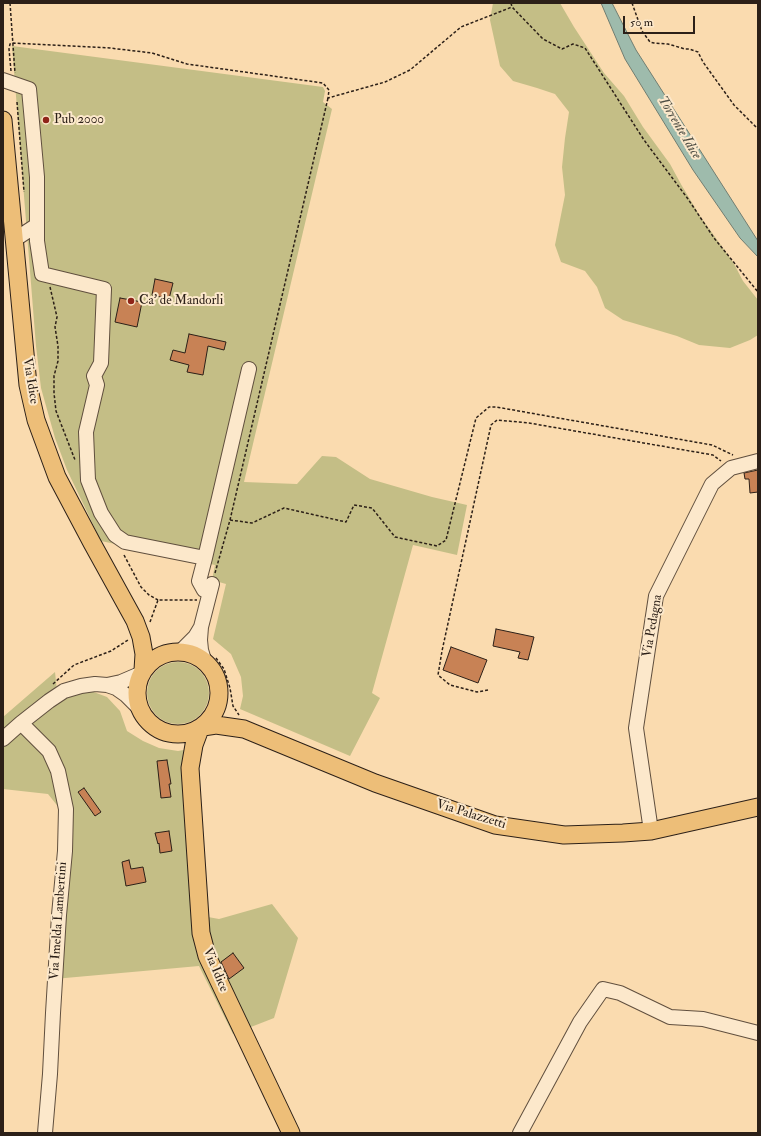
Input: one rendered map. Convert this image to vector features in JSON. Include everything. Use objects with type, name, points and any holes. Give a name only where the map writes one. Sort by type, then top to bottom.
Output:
[{"type":"main road","name":"Via Idice","points":[[3,120],[28,385],[36,420],[57,477],[92,543],[141,624],[158,646],[175,652],[188,653],[210,660],[219,688],[219,700],[212,717],[202,728],[194,745],[190,768]]},
{"type":"main road","name":"Via Idice","points":[[141,624],[141,637],[144,654],[142,672],[136,690],[139,708],[146,721],[158,730],[184,735],[202,728]]},
{"type":"main road","points":[[142,672],[152,660],[175,652]]},
{"type":"main road","name":"Via Palazzetti","points":[[219,700],[229,716],[242,723],[375,783],[495,825],[564,834],[623,833],[651,831],[758,807]]},
{"type":"main road","name":"Via Palazzetti","points":[[202,728],[216,725],[242,723]]},
{"type":"main road","name":"Via Idice","points":[[170,733],[182,747],[190,768],[201,933],[207,956],[291,1133]]},
{"type":"street","points":[[7,82],[29,89],[37,177],[37,241],[42,274],[104,289],[101,363],[94,376],[97,385],[86,432],[88,480],[101,513],[115,535],[125,542],[205,558]]},
{"type":"street","points":[[14,240],[37,225]]},
{"type":"street","points":[[210,660],[201,650],[200,640],[201,627],[209,592],[204,590],[199,581],[249,369]]},
{"type":"street","name":"Via Pedagna","points":[[651,831],[636,728],[656,596],[712,484],[730,468],[758,461]]},
{"type":"street","points":[[175,652],[195,638],[201,627]]},
{"type":"street","points":[[107,685],[121,682],[142,672]]},
{"type":"street","points":[[3,740],[21,723],[49,701],[64,691],[81,686],[94,684],[107,685],[116,688],[126,695],[139,708]]},
{"type":"street","name":"Via Imelda Lambertini","points":[[21,723],[49,751],[58,771],[66,809],[46,1133]]},
{"type":"street","points":[[520,1133],[580,1022],[603,989],[620,993],[670,1017],[703,1019],[758,1033]]},
{"type":"path","points":[[511,3],[512,7],[543,39],[562,49],[573,44],[585,48],[644,140],[688,199],[714,238],[758,292]]},
{"type":"path","points":[[632,3],[642,31],[650,42],[668,44],[698,52],[703,62],[734,105],[758,130]]},
{"type":"path","points":[[328,98],[385,82],[410,70],[461,27],[512,7]]},
{"type":"path","points":[[7,82],[10,44],[21,43],[110,48],[152,53],[187,64],[323,83],[329,90],[230,520],[209,592],[158,600],[141,624]]},
{"type":"path","points":[[230,520],[252,523],[284,508],[346,522],[354,505],[372,508],[395,537],[437,546],[446,540],[476,418],[489,407],[712,445],[732,455],[738,455]]},
{"type":"path","points":[[488,690],[477,692],[450,684],[438,674],[443,643],[491,425],[497,420],[529,423],[713,455],[730,468]]},
{"type":"path","points":[[64,673],[74,665],[111,651],[128,640]]},
{"type":"path","points":[[210,660],[224,669],[230,688],[233,706],[242,723]]},
{"type":"shaded area","points":[[493,3],[560,3],[604,73],[624,96],[643,127],[670,164],[700,216],[733,262],[743,281],[758,300],[758,335],[730,348],[699,345],[677,336],[623,320],[605,308],[597,287],[585,271],[561,262],[555,245],[565,195],[562,167],[569,112],[555,94],[513,81],[500,66],[490,20]]},
{"type":"shaded area","points":[[12,46],[323,87],[325,91],[323,102],[332,109],[244,482],[297,484],[322,456],[336,457],[370,479],[432,497],[467,505],[457,555],[413,545],[372,693],[380,698],[350,756],[240,709],[243,696],[241,677],[231,654],[213,639],[226,584],[212,580],[215,565],[101,541],[67,470],[55,438],[41,388],[36,346]]},
{"type":"shaded area","points":[[178,662],[195,667],[200,671],[204,676],[209,693],[204,710],[200,715],[195,719],[178,724],[161,719],[156,715],[152,710],[147,693],[152,676],[156,671],[161,667]]},
{"type":"shaded area","points":[[55,672],[57,691],[91,691],[107,697],[120,711],[127,731],[143,741],[159,748],[178,751],[201,747],[199,771],[208,917],[219,919],[272,904],[298,938],[274,1018],[233,1034],[199,966],[54,979],[64,814],[48,794],[3,789],[3,717]]},
{"type":"water","name":"Torrente Idice","points":[[601,3],[612,3],[636,50],[758,241],[758,257],[740,238],[693,170],[625,59]]},
{"type":"building","points":[[155,279],[173,283],[169,299],[152,295]]},
{"type":"building","points":[[120,298],[142,302],[137,327],[115,322]]},
{"type":"building","points":[[189,334],[226,342],[224,350],[208,346],[203,375],[187,372],[189,365],[170,360],[173,350],[185,353]]},
{"type":"building","points":[[758,470],[758,492],[750,493],[749,479],[745,479],[744,473]]},
{"type":"building","points":[[496,629],[534,637],[528,660],[518,658],[520,652],[493,646]]},
{"type":"building","points":[[451,647],[487,660],[478,683],[443,670]]},
{"type":"building","points":[[167,760],[171,784],[169,784],[171,797],[161,798],[157,761]]},
{"type":"building","points":[[84,788],[101,812],[95,816],[78,792]]},
{"type":"building","points":[[169,831],[172,851],[160,853],[159,843],[158,844],[155,833]]},
{"type":"building","points":[[129,860],[131,869],[143,867],[146,882],[126,886],[122,862]]},
{"type":"building","points":[[233,953],[244,968],[229,979],[221,962]]},
{"type":"place","name":"Pub 2000","points":[[46,120]]},
{"type":"place","name":"Ca' de Mandorli","points":[[131,301]]}]
